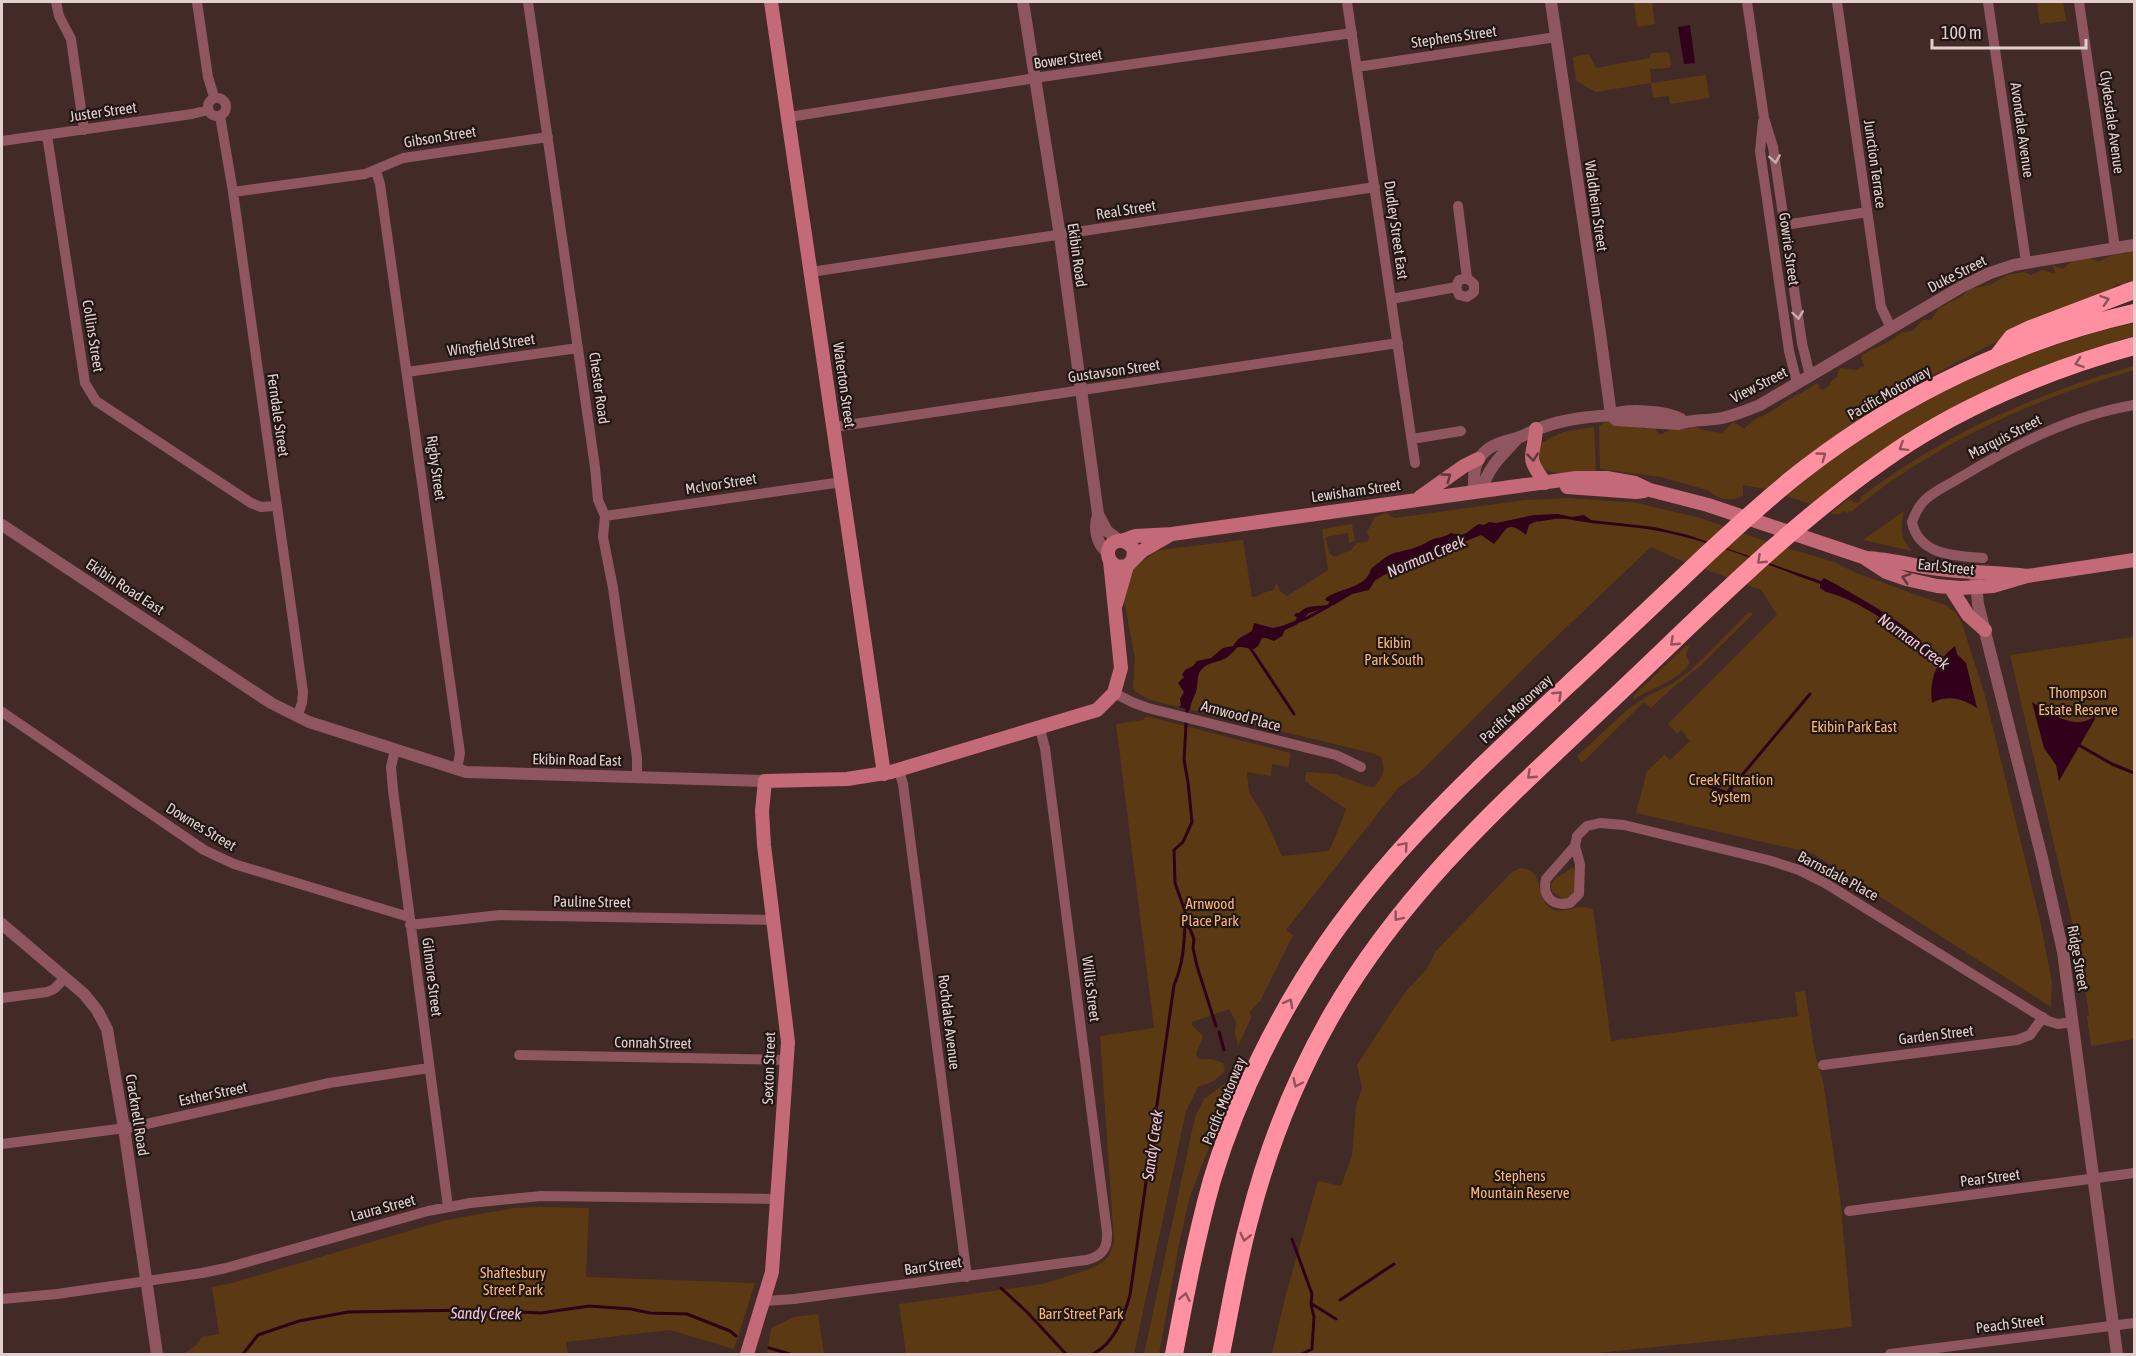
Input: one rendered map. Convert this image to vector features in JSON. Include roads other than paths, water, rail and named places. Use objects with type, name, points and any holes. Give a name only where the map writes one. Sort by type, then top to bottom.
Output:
[{"type":"highway","points":[[1996,358],[2012,338],[2134,290]]},
{"type":"highway","name":"Pacific Motorway","points":[[1174,1354],[1203,1213],[1222,1149],[1262,1055],[1318,955],[1361,896],[1439,808],[1684,576],[1805,468],[1867,425],[1948,380],[1996,358],[2078,328],[2134,314]]},
{"type":"highway","points":[[1221,1354],[1248,1223],[1260,1181],[1278,1129],[1303,1069],[1353,980],[1395,919],[1445,860],[1523,783],[1727,591],[1821,507],[1883,460],[1985,401],[2063,368],[2134,346]]},
{"type":"main road","name":"Waterton Street","points":[[771,2],[884,774]]},
{"type":"main road","points":[[1536,429],[1531,460],[1545,483]]},
{"type":"main road","points":[[1418,499],[1464,466],[1478,459]]},
{"type":"main road","name":"Lewisham Street","points":[[1121,540],[1135,536],[1172,534],[1576,478],[1607,478],[1635,483],[1650,490],[1708,505],[1809,540]]},
{"type":"main road","name":"Lewisham Street","points":[[1130,562],[1146,548],[1172,534]]},
{"type":"main road","points":[[1114,693],[1121,668],[1108,557],[1111,544],[1121,540],[1128,542],[1134,550],[1115,609]]},
{"type":"main road","name":"Earl Street","points":[[1809,540],[1866,558],[1889,559],[1939,569],[2027,576]]},
{"type":"main road","points":[[1108,557],[1117,567],[1130,562]]},
{"type":"main road","name":"Earl Street","points":[[1866,558],[1886,572],[1906,579],[1950,587],[1976,588],[2003,584],[2027,576],[2134,560]]},
{"type":"main road","points":[[1950,587],[1968,615],[1985,630]]},
{"type":"main road","name":"Ekibin Road East","points":[[765,781],[847,779],[898,771],[1093,712],[1106,703],[1114,693]]},
{"type":"main road","name":"Sexton Street","points":[[747,1354],[772,1272],[788,1029],[762,822],[765,781]]},
{"type":"street","points":[[56,2],[59,16],[71,39],[84,130]]},
{"type":"street","points":[[198,2],[208,77],[214,97]]},
{"type":"street","name":"Chester Road","points":[[528,2],[598,500],[605,516],[603,537],[613,588],[637,758],[637,777]]},
{"type":"street","name":"Ekibin Road","points":[[1023,2],[1060,236],[1098,514],[1107,531],[1121,540]]},
{"type":"street","name":"Dudley Street East","points":[[1347,2],[1415,463]]},
{"type":"street","name":"Waldheim Street","points":[[1551,2],[1611,415]]},
{"type":"street","name":"Gowrie Street","points":[[1747,2],[1764,118],[1773,147],[1802,344],[1810,376]]},
{"type":"street","name":"Junction Terrace","points":[[1837,2],[1881,307],[1891,328]]},
{"type":"street","name":"Avondale Avenue","points":[[1988,2],[2026,262]]},
{"type":"street","name":"Clydesdale Avenue","points":[[2079,2],[2115,248]]},
{"type":"street","name":"Bower Street","points":[[789,117],[1035,78],[1352,33]]},
{"type":"street","name":"Stephens Street","points":[[1357,67],[1556,37]]},
{"type":"street","points":[[214,97],[221,98],[225,102],[226,109],[220,116],[214,116],[208,110],[209,101],[214,97]]},
{"type":"street","name":"Juster Street","points":[[2,141],[208,110]]},
{"type":"street","name":"Ferndale Street","points":[[220,116],[233,192],[303,696],[297,717]]},
{"type":"street","name":"Gowrie Street","points":[[1764,118],[1760,152],[1789,351],[1797,383]]},
{"type":"street","name":"Collins Street","points":[[47,135],[85,383],[89,393],[96,401],[251,503],[261,507],[276,506]]},
{"type":"street","name":"Gibson Street","points":[[233,192],[376,171],[403,158],[548,137]]},
{"type":"street","name":"Rigby Street","points":[[376,171],[407,372],[460,753],[457,770]]},
{"type":"street","name":"Real Street","points":[[811,272],[1375,188]]},
{"type":"street","points":[[1391,298],[1456,287],[1459,295],[1467,297],[1474,292],[1474,284],[1467,278],[1458,206]]},
{"type":"street","points":[[1785,225],[1867,212]]},
{"type":"street","name":"Duke Street","points":[[1810,376],[1976,279],[2003,268],[2026,262],[2134,245]]},
{"type":"street","name":"Gustavson Street","points":[[834,427],[1398,343]]},
{"type":"street","name":"Wingfield Street","points":[[407,372],[578,348]]},
{"type":"street","name":"View Street","points":[[1478,459],[1502,441],[1518,438],[1536,429],[1576,418],[1638,411],[1678,417],[1684,422],[1735,415],[1760,405],[1810,376]]},
{"type":"street","name":"Marquis Street","points":[[1913,528],[1914,517],[1928,497],[1981,465],[2076,420],[2111,409],[2134,405]]},
{"type":"street","points":[[1412,439],[1461,431]]},
{"type":"street","name":"View Street","points":[[1478,491],[1494,463],[1518,438]]},
{"type":"street","points":[[1478,459],[1475,471],[1478,491]]},
{"type":"street","name":"McIvor Street","points":[[605,516],[842,482]]},
{"type":"street","name":"Ekibin Road","points":[[1098,514],[1095,523],[1098,541],[1108,557]]},
{"type":"street","name":"Ekibin Road East","points":[[2,525],[271,703],[297,717],[395,750],[457,770],[490,774],[765,781]]},
{"type":"street","name":"Earl Street","points":[[1913,528],[1922,542],[1937,551],[1983,558]]},
{"type":"street","name":"Ridge Street","points":[[1975,573],[1985,630],[2059,930],[2117,1354]]},
{"type":"street","name":"Arnwood Place","points":[[1114,693],[1134,704],[1336,755],[1361,767]]},
{"type":"street","name":"Downes Street","points":[[2,712],[204,850],[234,864],[410,921]]},
{"type":"street","name":"Willis Street","points":[[1040,729],[1045,748],[1107,1232],[1107,1244],[1102,1253]]},
{"type":"street","name":"Gilmore Street","points":[[395,750],[391,767],[448,1207]]},
{"type":"street","name":"Rochdale Avenue","points":[[898,771],[903,784],[967,1277]]},
{"type":"street","name":"Barnsdale Place","points":[[1575,846],[1546,879],[1544,886],[1547,897],[1557,904],[1569,903],[1579,894],[1580,864],[1575,846],[1577,836],[1582,829],[1596,824],[1614,824],[1743,854],[1799,870],[1825,883],[2043,1017],[2054,1023],[2073,1022]]},
{"type":"street","name":"Pauline Street","points":[[410,921],[500,915],[773,920]]},
{"type":"street","name":"Cracknell Road","points":[[2,924],[89,999],[105,1023],[110,1039],[158,1354]]},
{"type":"street","points":[[2,998],[47,992],[65,978]]},
{"type":"street","name":"Garden Street","points":[[1823,1065],[2017,1040],[2030,1035],[2043,1017]]},
{"type":"street","name":"Connah Street","points":[[519,1055],[787,1060]]},
{"type":"street","name":"Esther Street","points":[[2,1144],[124,1128],[329,1083],[429,1068]]},
{"type":"street","name":"Pear Street","points":[[1849,1211],[2134,1173]]},
{"type":"street","name":"Laura Street","points":[[2,1299],[147,1282],[226,1268],[398,1219],[448,1207],[509,1198],[542,1196],[778,1199]]},
{"type":"street","name":"Barr Street","points":[[765,1301],[967,1277],[1086,1260],[1102,1253]]},
{"type":"street","name":"Peach Street","points":[[1890,1354],[2134,1323]]},
{"type":"water","points":[[1690,25],[1695,63],[1684,64],[1678,27]]},
{"type":"water","points":[[1558,514],[1572,517],[1584,515],[1591,520],[1654,527],[1688,535],[1821,581],[1824,578],[1903,625],[1936,657],[1934,660],[1931,658],[1881,618],[1846,599],[1826,592],[1820,588],[1820,584],[1745,556],[1707,543],[1658,531],[1552,518],[1529,525],[1526,535],[1514,528],[1507,528],[1494,544],[1481,535],[1450,544],[1446,554],[1424,554],[1396,567],[1394,571],[1379,574],[1369,590],[1352,594],[1334,605],[1309,613],[1274,641],[1262,638],[1254,649],[1237,648],[1226,658],[1204,667],[1198,676],[1197,689],[1190,710],[1179,707],[1184,692],[1178,683],[1184,677],[1182,675],[1185,670],[1197,661],[1211,658],[1223,648],[1233,646],[1238,639],[1252,631],[1254,623],[1273,628],[1294,623],[1297,618],[1294,615],[1296,613],[1309,607],[1327,605],[1330,602],[1325,600],[1326,598],[1358,584],[1364,580],[1371,569],[1394,553],[1417,547],[1451,533],[1464,534],[1479,524],[1534,515]]},
{"type":"water","points":[[1955,646],[1957,654],[1966,663],[1977,708],[1966,702],[1950,698],[1932,703],[1935,671],[1943,658]]},
{"type":"water","points":[[2032,702],[2071,722],[2087,720],[2095,716],[2059,781],[2056,765],[2044,748]]},
{"type":"waterway","name":"Norman Creek","points":[[1538,520],[1558,517]]},
{"type":"waterway","name":"Norman Creek","points":[[1407,561],[1423,554]]},
{"type":"waterway","name":"Norman Creek","points":[[1373,580],[1388,571]]},
{"type":"waterway","name":"Norman Creek","points":[[1286,626],[1329,606]]},
{"type":"waterway","points":[[1249,646],[1294,714]]},
{"type":"waterway","points":[[1701,783],[1727,793],[1810,694]]},
{"type":"waterway","name":"Norman Creek","points":[[1187,707],[1184,760],[1192,822],[1183,842],[1174,850],[1175,883],[1186,914],[1185,924],[1194,939],[1193,948],[1197,966],[1216,1026]]},
{"type":"waterway","name":"Norman Creek","points":[[2077,744],[2112,764],[2134,773]]},
{"type":"waterway","name":"Sandy Creek","points":[[1093,1354],[1113,1336],[1130,1295],[1174,985],[1182,955],[1185,924]]},
{"type":"waterway","name":"Norman Creek","points":[[1219,1032],[1224,1050]]},
{"type":"waterway","name":"Norman Creek","points":[[1292,1239],[1312,1294],[1311,1304],[1314,1317],[1312,1349],[1302,1354]]},
{"type":"waterway","points":[[1340,1300],[1394,1264]]},
{"type":"waterway","points":[[1001,1288],[1066,1354]]},
{"type":"waterway","points":[[1312,1304],[1336,1319]]},
{"type":"waterway","name":"Sandy Creek","points":[[243,1354],[258,1335],[299,1321],[348,1312],[473,1310],[541,1313],[589,1306],[631,1309],[650,1313],[687,1314],[730,1331],[736,1336]]},
{"type":"waterway","name":"Sandy Creek","points":[[769,1348],[790,1354]]},
{"type":"park label","name":"Ekibin Park South","points":[[1394,652]]},
{"type":"park label","name":"Thompson Estate Reserve","points":[[2078,702]]},
{"type":"park label","name":"Ekibin Park East","points":[[1854,727]]},
{"type":"park label","name":"Creek Filtration System","points":[[1731,788]]},
{"type":"park label","name":"Arnwood Place Park","points":[[1210,912]]},
{"type":"park label","name":"Stephens Mountain Reserve","points":[[1520,1184]]},
{"type":"park label","name":"Shaftesbury Street Park","points":[[513,1282]]},
{"type":"park label","name":"Barr Street Park","points":[[1081,1314]]}]
